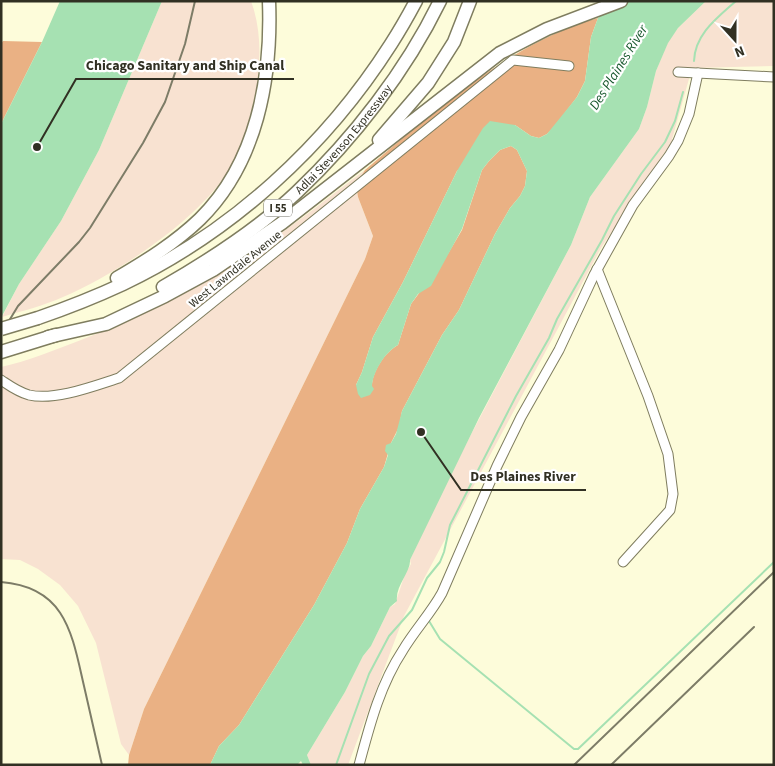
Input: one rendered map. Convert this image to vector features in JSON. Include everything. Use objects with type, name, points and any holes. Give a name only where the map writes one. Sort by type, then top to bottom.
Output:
[{"type":"highway","points":[[259,1],[264,19],[266,40],[265,77]]},
{"type":"highway","points":[[66,308],[146,261],[178,238],[201,218],[220,196],[237,169],[252,135],[265,77],[269,37],[269,1]]},
{"type":"highway","name":"Adlai Stevenson Expressway","points":[[1,329],[66,308],[123,284],[204,238],[260,195],[317,141],[354,96],[392,44],[416,1]]},
{"type":"highway","name":"Adlai Stevenson Expressway","points":[[1,352],[48,337],[114,312],[162,288],[235,242],[295,194],[325,164],[390,85],[429,24],[440,1]]},
{"type":"highway","points":[[345,174],[386,133],[428,83],[454,42],[470,1]]},
{"type":"highway","points":[[48,337],[106,324],[165,296],[197,278],[251,246],[500,53],[547,29],[622,1]]},
{"type":"street","name":"West Lawndale Avenue","points":[[1,380],[18,391],[36,396],[81,390],[119,378],[513,60],[569,66]]},
{"type":"street","points":[[678,72],[774,77]]},
{"type":"street","points":[[359,765],[373,712],[385,681],[402,650],[442,593],[498,466],[521,418],[559,350],[597,269],[633,205],[670,156],[678,141],[689,114],[698,73]]},
{"type":"street","points":[[597,269],[648,396],[668,454],[673,494],[670,510],[623,562]]},
{"type":"shaded area","points":[[162,1],[251,1],[259,36],[258,71],[250,116],[244,137],[231,167],[211,194],[193,212],[152,246],[106,275],[63,297],[2,317],[19,284],[61,221],[99,150]]},
{"type":"shaded area","points":[[706,1],[774,1],[774,66],[692,68],[671,143],[601,248],[404,616],[348,765],[311,765],[307,755],[345,692],[363,656],[371,646],[390,607],[395,604],[405,574],[411,564],[410,560],[448,478],[571,245],[590,197],[639,129],[656,71],[668,42],[678,28]]},
{"type":"shaded area","points":[[598,18],[591,37],[585,81],[577,97],[554,127],[547,134],[539,138],[531,136],[515,125],[457,171],[403,282],[373,337],[356,385],[372,386],[374,375],[380,363],[388,352],[398,345],[411,304],[446,257],[462,230],[482,170],[489,161],[500,150],[511,146],[517,150],[527,171],[525,186],[520,196],[510,208],[495,234],[459,310],[442,335],[402,411],[399,427],[391,443],[384,467],[360,509],[347,543],[314,605],[239,725],[219,746],[210,765],[128,765],[129,755],[144,709],[365,259],[373,236],[358,197],[356,185],[365,170],[446,103],[504,62],[534,44],[566,29]]},
{"type":"shaded area","points":[[3,41],[42,42],[1,124],[1,44]]},
{"type":"shaded area","points":[[365,170],[356,185],[358,197],[373,236],[365,259],[144,709],[129,755],[121,744],[96,643],[78,606],[60,585],[38,569],[20,560],[1,559],[1,367],[104,331],[173,298],[239,261],[300,219]]},
{"type":"water","points":[[60,1],[162,1],[99,150],[61,221],[19,284],[1,318],[1,124],[42,42]]},
{"type":"water","points":[[617,1],[706,1],[678,28],[668,43],[656,71],[639,129],[590,197],[571,245],[479,418],[410,560],[410,565],[398,590],[397,601],[390,607],[371,646],[363,656],[345,692],[307,755],[311,765],[303,765],[301,761],[297,765],[210,765],[219,746],[239,725],[314,605],[347,543],[360,509],[384,467],[388,455],[385,451],[386,445],[391,443],[396,434],[402,411],[442,335],[459,310],[495,234],[510,208],[520,196],[525,186],[527,171],[517,150],[511,146],[500,150],[482,170],[462,229],[431,286],[418,294],[411,304],[398,345],[384,357],[377,369],[372,386],[374,389],[370,395],[361,398],[356,385],[373,337],[403,282],[457,171],[483,128],[490,121],[515,125],[531,136],[539,138],[547,134],[577,97],[585,81],[591,37],[598,18]]},
{"type":"waterway","points":[[694,61],[698,43],[708,27],[736,1]]},
{"type":"waterway","points":[[336,765],[369,674],[389,636],[412,610],[427,578],[440,562],[450,525],[516,396],[614,216],[641,174],[665,142],[675,121],[683,92]]},
{"type":"waterway","points":[[429,621],[440,639],[574,749],[578,749],[774,562]]},
{"type":"railway","points":[[1,334],[18,306],[90,228],[143,143],[165,102],[185,44],[195,1]]},
{"type":"railway","points":[[574,765],[774,572]]},
{"type":"railway","points":[[1,582],[23,586],[40,593],[53,603],[62,616],[70,632],[75,649],[102,765]]},
{"type":"railway","points":[[611,765],[754,627]]},
{"type":"place","name":"Chicago Sanitary and Ship Canal","points":[[37,147]]},
{"type":"place","name":"Des Plaines River","points":[[421,432]]}]
